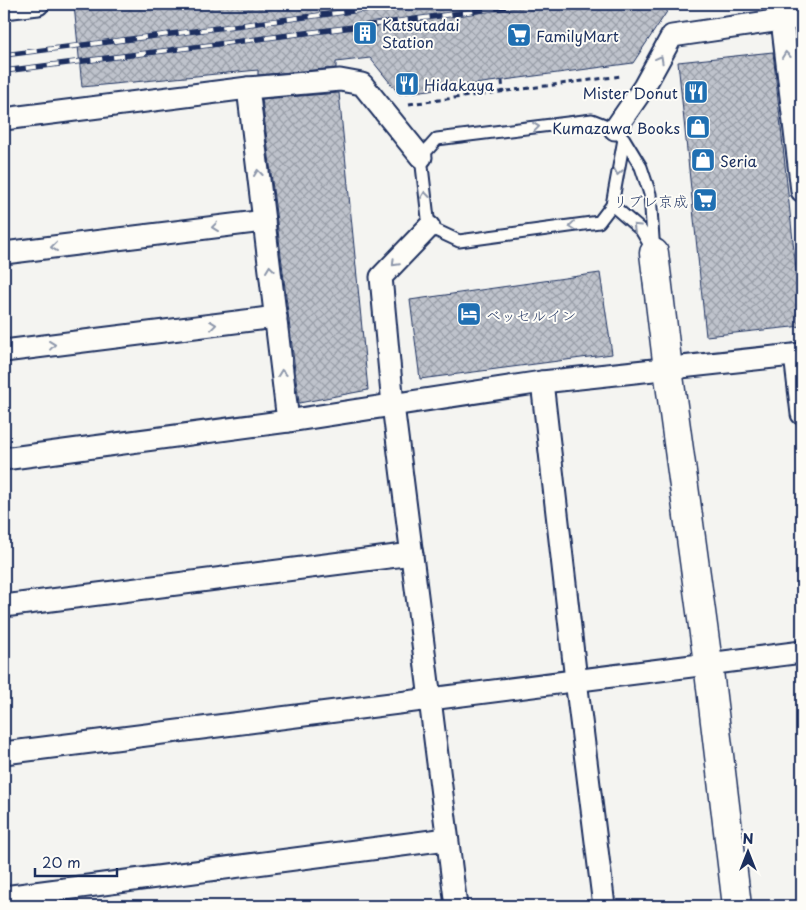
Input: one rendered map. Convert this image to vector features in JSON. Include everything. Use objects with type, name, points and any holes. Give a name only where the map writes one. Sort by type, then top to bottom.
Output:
[{"type":"street","points":[[4,8],[38,4]]},
{"type":"street","points":[[619,134],[672,36],[792,19],[802,184]]},
{"type":"street","points":[[4,119],[248,88],[340,80],[362,84],[421,157]]},
{"type":"street","points":[[248,88],[288,421]]},
{"type":"street","points":[[4,253],[264,221]]},
{"type":"street","points":[[429,228],[381,276],[393,405],[456,906]]},
{"type":"street","points":[[654,253],[708,663],[737,906]]},
{"type":"street","points":[[4,351],[276,317]]},
{"type":"street","points":[[4,459],[288,421],[542,382],[799,355],[802,414]]},
{"type":"street","points":[[542,382],[604,906]]},
{"type":"street","points":[[4,606],[412,554]]},
{"type":"street","points":[[4,753],[802,652]]},
{"type":"street","points":[[4,897],[447,839]]},
{"type":"lane","points":[[619,134],[612,205],[600,222],[459,241],[429,228],[421,157],[437,138],[592,120],[619,134],[641,168],[650,194],[654,253]]},
{"type":"lane","points":[[612,205],[641,230],[654,253]]},
{"type":"path","points":[[502,81],[503,92]]},
{"type":"building","name":"Katsutadai Station","points":[[672,4],[633,63],[399,94],[370,58],[336,62],[336,68],[258,75],[258,70],[82,87],[74,5]]},
{"type":"building","points":[[773,52],[802,326],[706,336],[678,62]]},
{"type":"building","points":[[339,93],[368,390],[299,403],[262,99]]},
{"type":"building","points":[[600,273],[612,354],[420,379],[410,300]]},
{"type":"railway","points":[[4,55],[408,4]]},
{"type":"railway","points":[[4,71],[528,4]]},
{"type":"place","name":"Katsutadai Station","points":[[365,33]]},
{"type":"place","name":"FamilyMart","points":[[519,35]]},
{"type":"place","name":"Hidakaya","points":[[407,84]]},
{"type":"place","name":"Mister Donut","points":[[696,92]]},
{"type":"place","name":"Kumazawa Books","points":[[698,127]]},
{"type":"place","name":"Seria","points":[[703,160]]},
{"type":"place","name":"リブレ京成","points":[[705,200]]},
{"type":"place","name":"ベッセルイン","points":[[469,314]]}]
